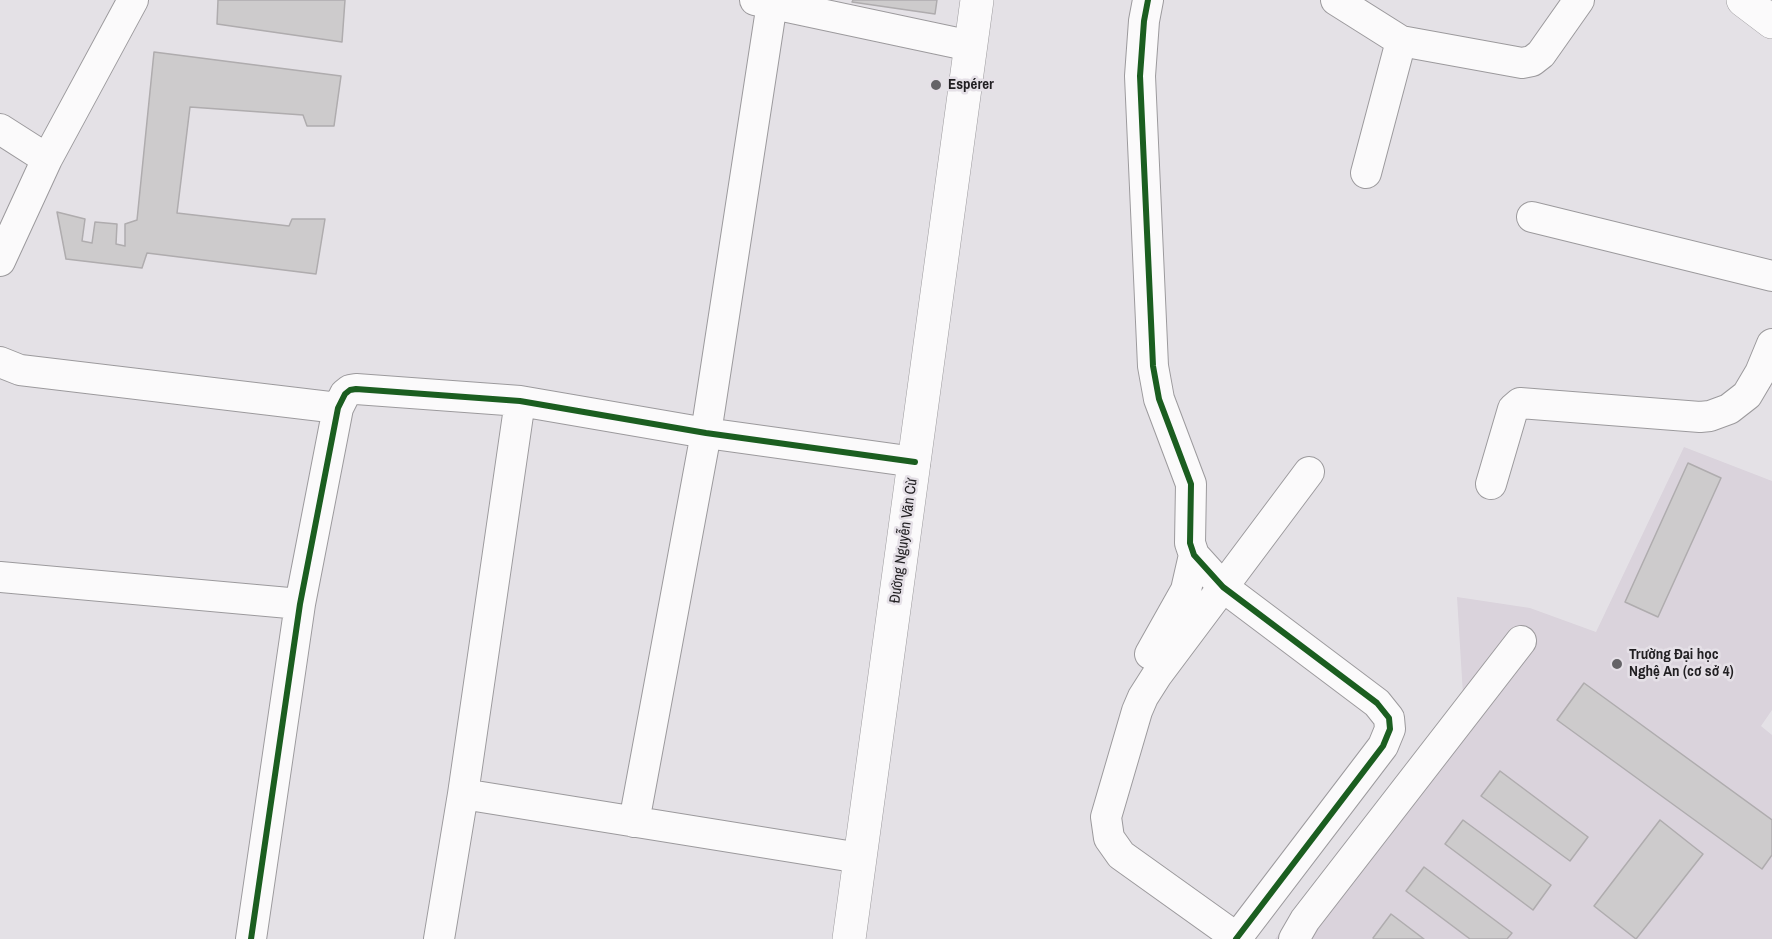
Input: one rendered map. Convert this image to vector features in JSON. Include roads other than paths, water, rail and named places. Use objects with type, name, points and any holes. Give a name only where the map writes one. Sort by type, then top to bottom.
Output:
[{"type":"main road","name":"Đường Nguyễn Văn Cừ","points":[[849,939],[977,0]]},
{"type":"main road","points":[[1743,0],[1772,22]]},
{"type":"street","points":[[1148,0],[1140,76],[1153,366],[1159,399],[1191,484],[1189,535],[1194,555],[1186,590],[1150,654]]},
{"type":"street","points":[[1336,0],[1401,40],[1522,63],[1532,61],[1541,54],[1579,0]]},
{"type":"street","points":[[634,822],[706,433],[760,1],[971,46]]},
{"type":"street","points":[[0,261],[47,159],[124,3]]},
{"type":"street","points":[[1366,173],[1401,40]]},
{"type":"street","points":[[0,129],[47,159]]},
{"type":"street","points":[[1532,217],[1772,276]]},
{"type":"street","points":[[1491,484],[1513,409],[1520,402],[1710,416],[1729,409],[1747,395],[1760,373],[1772,344]]},
{"type":"street","points":[[0,362],[20,370],[338,408]]},
{"type":"street","points":[[251,939],[300,604],[338,408],[345,394],[356,389],[520,401],[706,433],[915,462]]},
{"type":"street","points":[[439,939],[463,794],[520,401]]},
{"type":"street","points":[[1194,555],[1223,587],[1377,703],[1389,718],[1390,729],[1383,746],[1236,938],[1121,855],[1109,838],[1106,817],[1137,711],[1143,698],[1157,675],[1223,587],[1309,472]]},
{"type":"street","points":[[0,577],[300,604]]},
{"type":"street","points":[[1294,939],[1305,920],[1521,641]]},
{"type":"street","points":[[463,794],[860,858]]},
{"type":"place","name":"Espérer","points":[[936,85]]},
{"type":"place","name":"Trường Đại học Nghệ An (cơ sở 4)","points":[[1617,664]]}]
